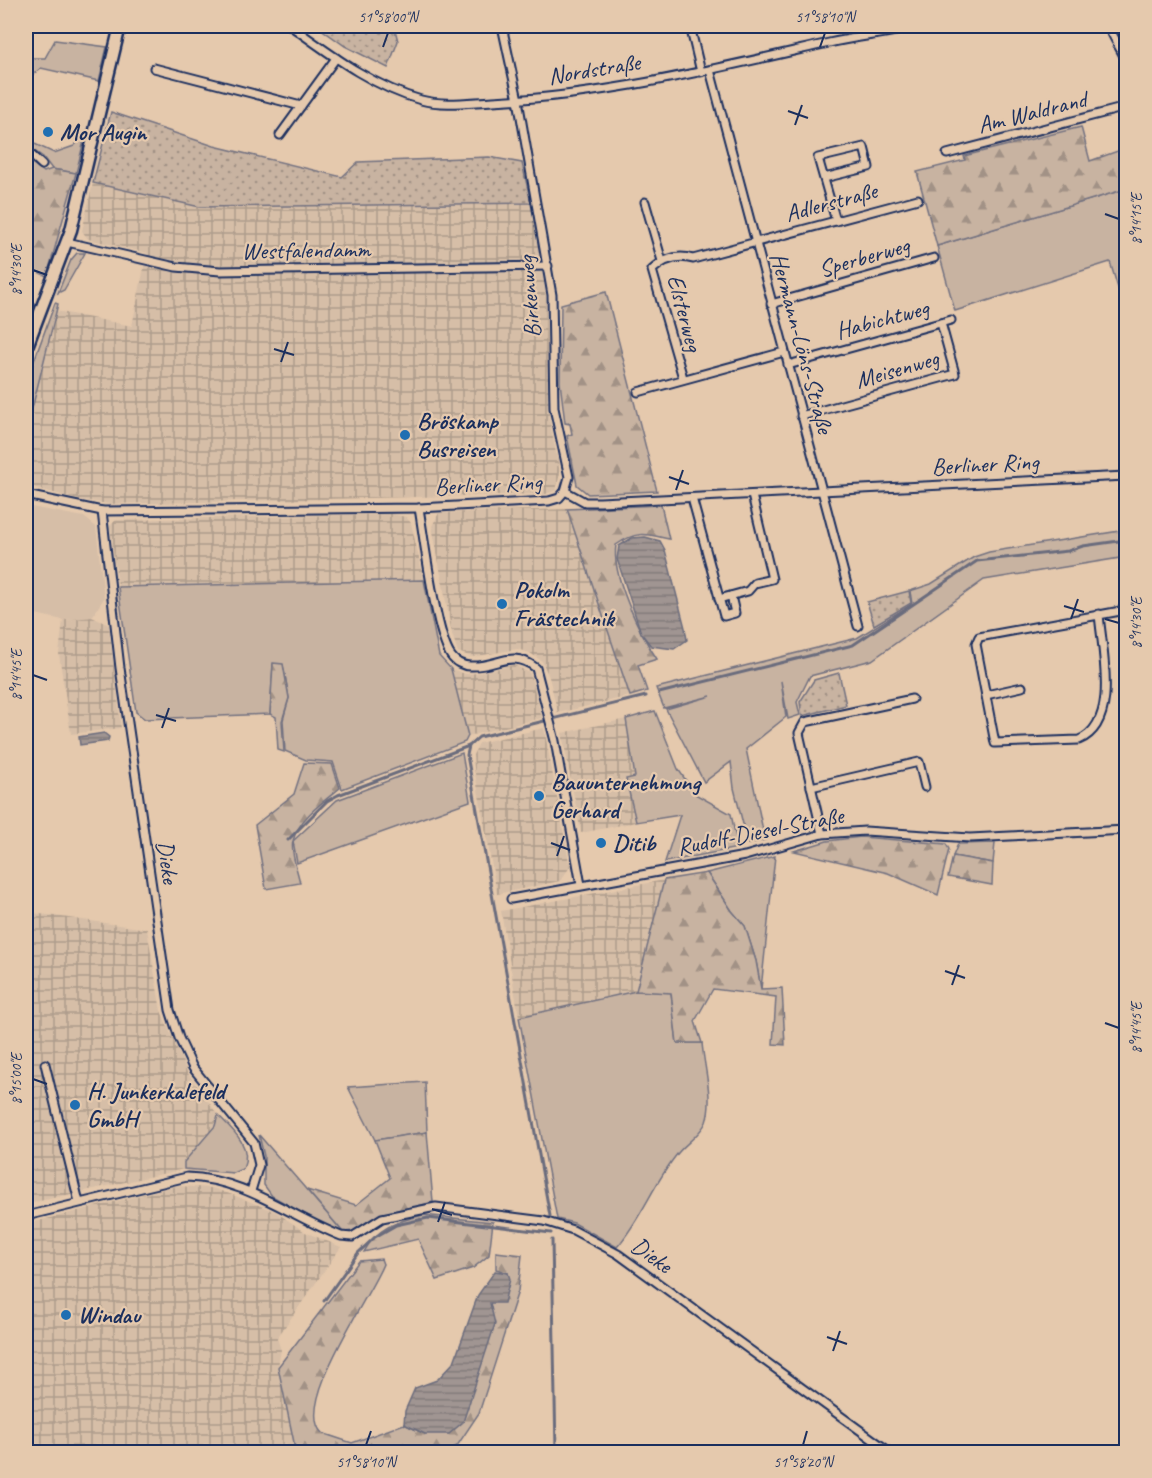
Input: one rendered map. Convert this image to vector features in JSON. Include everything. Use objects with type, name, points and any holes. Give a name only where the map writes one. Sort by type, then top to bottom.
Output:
[{"type":"street","points":[[26,349],[67,242],[88,164],[120,26]]},
{"type":"street","name":"Nordstraße","points":[[291,26],[336,58],[387,86],[420,100],[441,104],[518,100],[701,72],[866,35],[918,26]]},
{"type":"street","name":"Birkenweg","points":[[502,26],[548,266],[553,323],[554,408],[568,477],[565,491]]},
{"type":"street","points":[[690,26],[701,72]]},
{"type":"street","points":[[863,26],[866,35]]},
{"type":"street","points":[[1108,26],[1126,60]]},
{"type":"street","points":[[280,135],[336,58]]},
{"type":"street","points":[[154,68],[301,106]]},
{"type":"street","name":"Hermann-Löns-Straße","points":[[710,70],[858,626]]},
{"type":"street","name":"Am Waldrand","points":[[947,154],[1126,107]]},
{"type":"street","points":[[824,178],[870,167],[864,147],[818,158],[836,221]]},
{"type":"street","points":[[26,150],[42,165]]},
{"type":"street","name":"Adlerstraße","points":[[755,243],[918,199]]},
{"type":"street","name":"Elsterweg","points":[[645,202],[662,261]]},
{"type":"street","name":"Westfalendamm","points":[[67,242],[176,267],[220,271],[548,266]]},
{"type":"street","name":"Elsterweg","points":[[682,378],[652,270],[662,261],[682,256],[693,259],[755,243]]},
{"type":"street","name":"Sperberweg","points":[[771,304],[934,258]]},
{"type":"street","name":"Habichtweg","points":[[788,365],[951,320]]},
{"type":"street","name":"Meisenweg","points":[[801,416],[955,374],[941,323]]},
{"type":"street","name":"Elsterweg","points":[[638,392],[682,378],[784,352]]},
{"type":"street","name":"Berliner Ring","points":[[26,495],[102,511],[419,508],[549,501],[559,498],[565,491],[585,502],[1126,476]]},
{"type":"street","points":[[719,599],[748,591],[755,583],[772,579],[752,495]]},
{"type":"street","points":[[692,498],[724,616],[735,613],[731,596]]},
{"type":"street","points":[[419,508],[442,635],[452,658],[461,664],[470,666],[515,658],[526,661],[536,668],[553,731],[581,885]]},
{"type":"street","name":"Dieke","points":[[102,511],[120,668],[170,1010],[179,1038],[193,1068],[254,1143],[259,1165],[251,1191],[319,1227],[352,1237],[382,1218],[436,1207],[544,1221],[573,1230],[618,1254],[890,1452]]},
{"type":"street","points":[[1100,614],[1105,708],[1098,725],[1088,736],[1061,742],[995,743],[976,644],[979,637],[1100,614],[1126,610]]},
{"type":"street","points":[[986,695],[1022,687]]},
{"type":"street","points":[[822,834],[800,727],[806,722],[912,699]]},
{"type":"street","points":[[811,788],[919,762],[925,787]]},
{"type":"street","name":"Rudolf-Diesel-Straße","points":[[511,898],[745,856],[822,834],[865,831],[970,838],[1126,830]]},
{"type":"street","points":[[45,1064],[79,1202]]},
{"type":"street","points":[[26,1216],[187,1177],[206,1178],[251,1191]]},
{"type":"shaded area","points":[[93,183],[200,207],[531,203],[545,286],[549,417],[560,473],[556,490],[546,494],[109,504],[75,499],[26,485],[26,433],[56,311],[132,326],[147,253],[88,239],[82,231]]},
{"type":"shaded area","points":[[26,506],[84,517],[96,527],[104,598],[92,617],[63,620],[26,612]]},
{"type":"shaded area","points":[[567,509],[630,696],[558,713],[549,677],[542,661],[530,653],[517,649],[472,657],[458,652],[452,634],[432,526],[439,513]]},
{"type":"shaded area","points":[[391,514],[406,517],[411,523],[424,580],[118,586],[110,526],[116,520]]},
{"type":"shaded area","points":[[645,537],[660,541],[665,550],[687,640],[674,649],[651,646],[641,633],[617,559],[619,546],[632,538]]},
{"type":"shaded area","points":[[92,617],[109,625],[121,728],[71,734],[59,654],[63,620]]},
{"type":"shaded area","points":[[514,665],[530,673],[542,718],[468,736],[451,669],[466,674]]},
{"type":"shaded area","points":[[626,719],[635,777],[626,780],[636,822],[581,833],[562,733]]},
{"type":"shaded area","points":[[544,728],[570,867],[560,881],[497,894],[473,755],[479,743]]},
{"type":"shaded area","points":[[104,733],[109,737],[108,741],[80,745],[79,737]]},
{"type":"shaded area","points":[[664,880],[636,991],[519,1017],[501,911]]},
{"type":"shaded area","points":[[26,912],[147,929],[161,1011],[187,1072],[218,1115],[215,1126],[184,1162],[184,1169],[26,1204]]},
{"type":"shaded area","points":[[177,1186],[212,1188],[233,1195],[276,1212],[305,1232],[341,1247],[277,1338],[281,1350],[278,1367],[296,1452],[26,1452],[26,1224]]},
{"type":"shaded area","points":[[495,1271],[508,1273],[510,1279],[504,1303],[490,1303],[495,1324],[463,1422],[449,1434],[425,1434],[404,1424],[405,1411],[415,1388],[437,1380],[454,1362],[478,1295]]},
{"type":"green space","points":[[317,26],[394,26],[398,41],[388,68],[345,46]]},
{"type":"green space","points":[[55,40],[107,47],[99,81],[41,68],[26,80],[26,58],[45,58]]},
{"type":"green space","points":[[111,112],[214,146],[342,177],[358,162],[489,157],[522,163],[531,203],[200,207],[93,183]]},
{"type":"green space","points":[[1081,127],[1090,161],[1126,148],[1126,189],[937,246],[917,172],[965,160],[964,156]]},
{"type":"green space","points":[[86,133],[76,173],[52,169],[43,157],[26,145],[26,140],[54,153],[74,146]]},
{"type":"green space","points":[[26,159],[44,172],[52,169],[76,173],[47,276],[26,267]]},
{"type":"green space","points":[[1126,189],[1126,314],[1110,262],[955,311],[937,246]]},
{"type":"green space","points":[[77,253],[85,253],[64,290],[58,293],[71,260]]},
{"type":"green space","points":[[606,292],[657,491],[588,494],[577,485],[567,436],[572,434],[570,424],[565,423],[560,382],[561,304]]},
{"type":"green space","points":[[55,303],[58,304],[26,433],[26,383]]},
{"type":"green space","points":[[661,505],[669,539],[642,534],[630,537],[616,545],[622,588],[635,620],[657,659],[638,665],[647,691],[630,696],[567,509]]},
{"type":"green space","points":[[1126,530],[1126,557],[984,580],[872,660],[810,676],[797,702],[800,715],[788,719],[781,681],[786,717],[746,749],[765,840],[748,844],[734,788],[731,762],[704,782],[666,709],[711,696],[664,708],[656,688],[857,638],[912,604],[910,591],[931,584],[974,557],[989,552]]},
{"type":"green space","points":[[424,580],[439,656],[451,669],[468,736],[465,742],[342,789],[333,762],[306,760],[285,751],[283,720],[289,698],[283,665],[273,664],[270,714],[145,719],[136,712],[118,587]]},
{"type":"green space","points":[[909,591],[911,603],[874,625],[867,602]]},
{"type":"green space","points":[[273,663],[283,664],[289,698],[282,721],[284,752],[278,750],[276,717],[270,714]]},
{"type":"green space","points":[[839,673],[846,705],[802,716],[800,702],[814,680]]},
{"type":"green space","points":[[655,711],[678,769],[695,794],[731,814],[738,848],[665,862],[680,815],[636,822],[626,779],[635,777],[626,719]]},
{"type":"green space","points":[[462,753],[470,801],[297,863],[293,841],[337,800]]},
{"type":"green space","points":[[304,763],[332,764],[340,788],[312,811],[296,833],[293,851],[300,883],[266,889],[255,825],[294,794]]},
{"type":"green space","points":[[861,837],[946,844],[949,849],[938,895],[888,873],[794,851],[827,841]]},
{"type":"green space","points":[[995,843],[993,863],[953,856],[958,844]]},
{"type":"green space","points":[[775,856],[761,989],[756,961],[745,926],[732,911],[707,873]]},
{"type":"green space","points":[[953,856],[993,863],[992,885],[948,877]]},
{"type":"green space","points":[[707,873],[732,911],[745,926],[756,961],[761,989],[782,988],[785,1045],[773,1044],[776,997],[713,989],[695,1021],[702,1043],[677,1043],[671,993],[636,991],[664,880]]},
{"type":"green space","points":[[636,991],[671,992],[677,1043],[702,1043],[709,1103],[704,1126],[681,1149],[670,1164],[634,1224],[617,1247],[574,1223],[557,1219],[519,1017]]},
{"type":"green space","points":[[425,1082],[427,1132],[375,1140],[348,1087]]},
{"type":"green space","points":[[218,1115],[240,1139],[245,1153],[243,1169],[234,1173],[184,1169],[184,1162],[215,1126]]},
{"type":"green space","points":[[427,1132],[433,1202],[374,1218],[354,1231],[343,1232],[307,1190],[356,1205],[390,1178],[375,1140]]},
{"type":"green space","points":[[259,1135],[343,1232],[328,1227],[272,1196],[264,1185],[264,1156]]},
{"type":"green space","points":[[423,1215],[493,1222],[489,1255],[473,1268],[437,1280],[418,1239],[364,1252],[381,1231]]},
{"type":"green space","points":[[496,1252],[522,1255],[518,1291],[479,1413],[457,1446],[444,1452],[296,1452],[278,1367],[359,1261],[381,1259],[383,1264],[325,1375],[318,1399],[316,1419],[322,1433],[352,1443],[404,1424],[425,1434],[489,1303],[508,1273],[496,1269]]},
{"type":"waterway","points":[[659,693],[853,645],[977,561],[1068,551],[1083,546],[1126,540]]},
{"type":"waterway","points":[[550,1216],[467,755],[469,746],[479,737],[646,696]]},
{"type":"waterway","points":[[288,840],[327,801],[338,795],[469,746]]},
{"type":"waterway","points":[[324,1301],[358,1253],[375,1237],[396,1225],[428,1218],[551,1233]]},
{"type":"waterway","points":[[552,1240],[556,1452]]},
{"type":"place","name":"Mor Augin","points":[[48,132]]},
{"type":"place","name":"Bröskamp Busreisen","points":[[405,435]]},
{"type":"place","name":"Pokolm Frästechnik","points":[[502,604]]},
{"type":"place","name":"Bauunternehmung Gerhard","points":[[539,796]]},
{"type":"place","name":"Ditib","points":[[601,843]]},
{"type":"place","name":"H. Junkerkalefeld GmbH","points":[[75,1105]]},
{"type":"place","name":"Windau","points":[[66,1315]]}]
